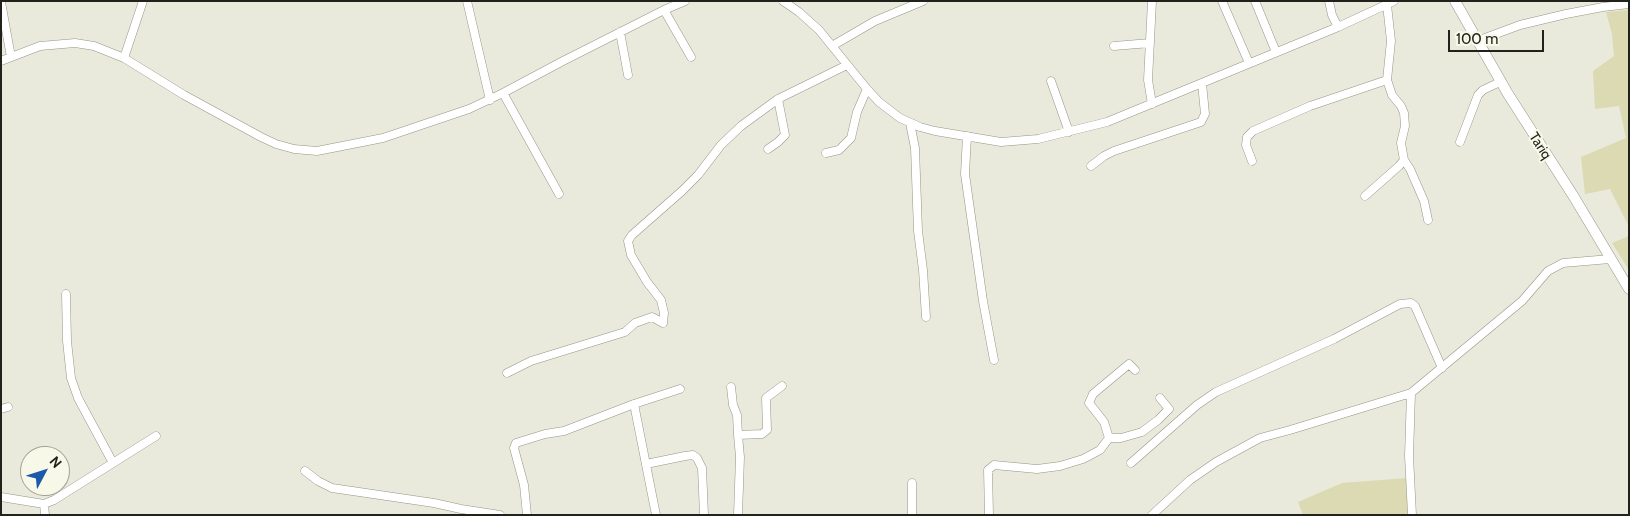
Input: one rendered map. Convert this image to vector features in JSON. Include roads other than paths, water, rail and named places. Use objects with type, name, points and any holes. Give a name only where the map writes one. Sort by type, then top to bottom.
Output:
[{"type":"main road","name":"Tariq","points":[[1455,1],[1500,82],[1628,284]]},
{"type":"street","points":[[124,58],[143,1]]},
{"type":"street","points":[[467,1],[490,100]]},
{"type":"street","points":[[1,61],[40,46],[75,43],[94,46],[124,58],[184,94],[276,144],[294,149],[317,150],[383,138],[469,109],[685,1]]},
{"type":"street","points":[[783,1],[808,20],[867,89],[892,112],[910,123],[935,130],[1001,142],[1038,139],[1107,122],[1338,27],[1391,3],[1391,41],[1387,80],[1392,96],[1404,113],[1406,126],[1401,143],[1404,160],[1410,169],[1424,202],[1428,220]]},
{"type":"street","points":[[832,46],[875,21],[923,1]]},
{"type":"street","points":[[1152,1],[1148,80],[1152,104]]},
{"type":"street","points":[[1222,1],[1249,63]]},
{"type":"street","points":[[1255,1],[1276,52]]},
{"type":"street","points":[[1329,1],[1332,15],[1338,27]]},
{"type":"street","points":[[1,2],[11,57]]},
{"type":"street","points":[[1477,42],[1520,25],[1566,14],[1629,4]]},
{"type":"street","points":[[664,10],[691,57]]},
{"type":"street","points":[[620,32],[628,76]]},
{"type":"street","points":[[1114,46],[1150,43]]},
{"type":"street","points":[[507,373],[532,362],[625,332],[635,323],[652,317],[663,323],[664,312],[661,300],[647,282],[631,255],[628,241],[642,225],[682,191],[734,132],[778,99],[847,65]]},
{"type":"street","points":[[1252,161],[1246,145],[1247,137],[1253,131],[1310,106],[1387,80]]},
{"type":"street","points":[[1052,81],[1069,132]]},
{"type":"street","points":[[1460,142],[1478,95],[1483,90],[1500,82]]},
{"type":"street","points":[[1091,166],[1114,151],[1201,122],[1205,114],[1202,83]]},
{"type":"street","points":[[826,153],[839,150],[851,138],[857,112],[867,89]]},
{"type":"street","points":[[503,93],[559,194]]},
{"type":"street","points":[[768,149],[785,136],[778,99]]},
{"type":"street","points":[[910,123],[915,148],[918,231],[926,316]]},
{"type":"street","points":[[967,136],[965,174],[994,360]]},
{"type":"street","points":[[1364,196],[1400,166],[1404,160]]},
{"type":"street","points":[[1152,515],[1196,475],[1260,438],[1411,393],[1522,301],[1548,270],[1563,263],[1610,258]]},
{"type":"street","points":[[66,294],[67,342],[71,378],[78,398],[113,463]]},
{"type":"street","points":[[1131,463],[1197,405],[1216,392],[1320,346],[1400,304],[1411,303],[1415,306],[1442,368]]},
{"type":"street","points":[[1109,438],[1104,422],[1089,403],[1094,394],[1129,364],[1135,370]]},
{"type":"street","points":[[738,435],[762,434],[767,430],[766,398],[782,386]]},
{"type":"street","points":[[731,387],[733,405],[737,415],[740,457],[738,515]]},
{"type":"street","points":[[527,515],[524,485],[514,448],[516,443],[545,434],[564,431],[634,404],[680,389]]},
{"type":"street","points":[[1411,393],[1410,456],[1412,515]]},
{"type":"street","points":[[1109,438],[1121,438],[1142,432],[1158,420],[1169,409],[1160,398]]},
{"type":"street","points":[[634,404],[656,515]]},
{"type":"street","points":[[1,497],[44,504],[54,500],[156,436]]},
{"type":"street","points":[[989,515],[988,470],[994,465],[1037,469],[1060,466],[1083,459],[1100,450],[1109,438]]},
{"type":"street","points":[[646,464],[693,455],[697,458],[702,468],[704,515]]},
{"type":"street","points":[[305,471],[318,481],[332,488],[500,515]]},
{"type":"street","points":[[912,483],[912,515]]},
{"type":"street","points":[[44,504],[45,515]]}]
